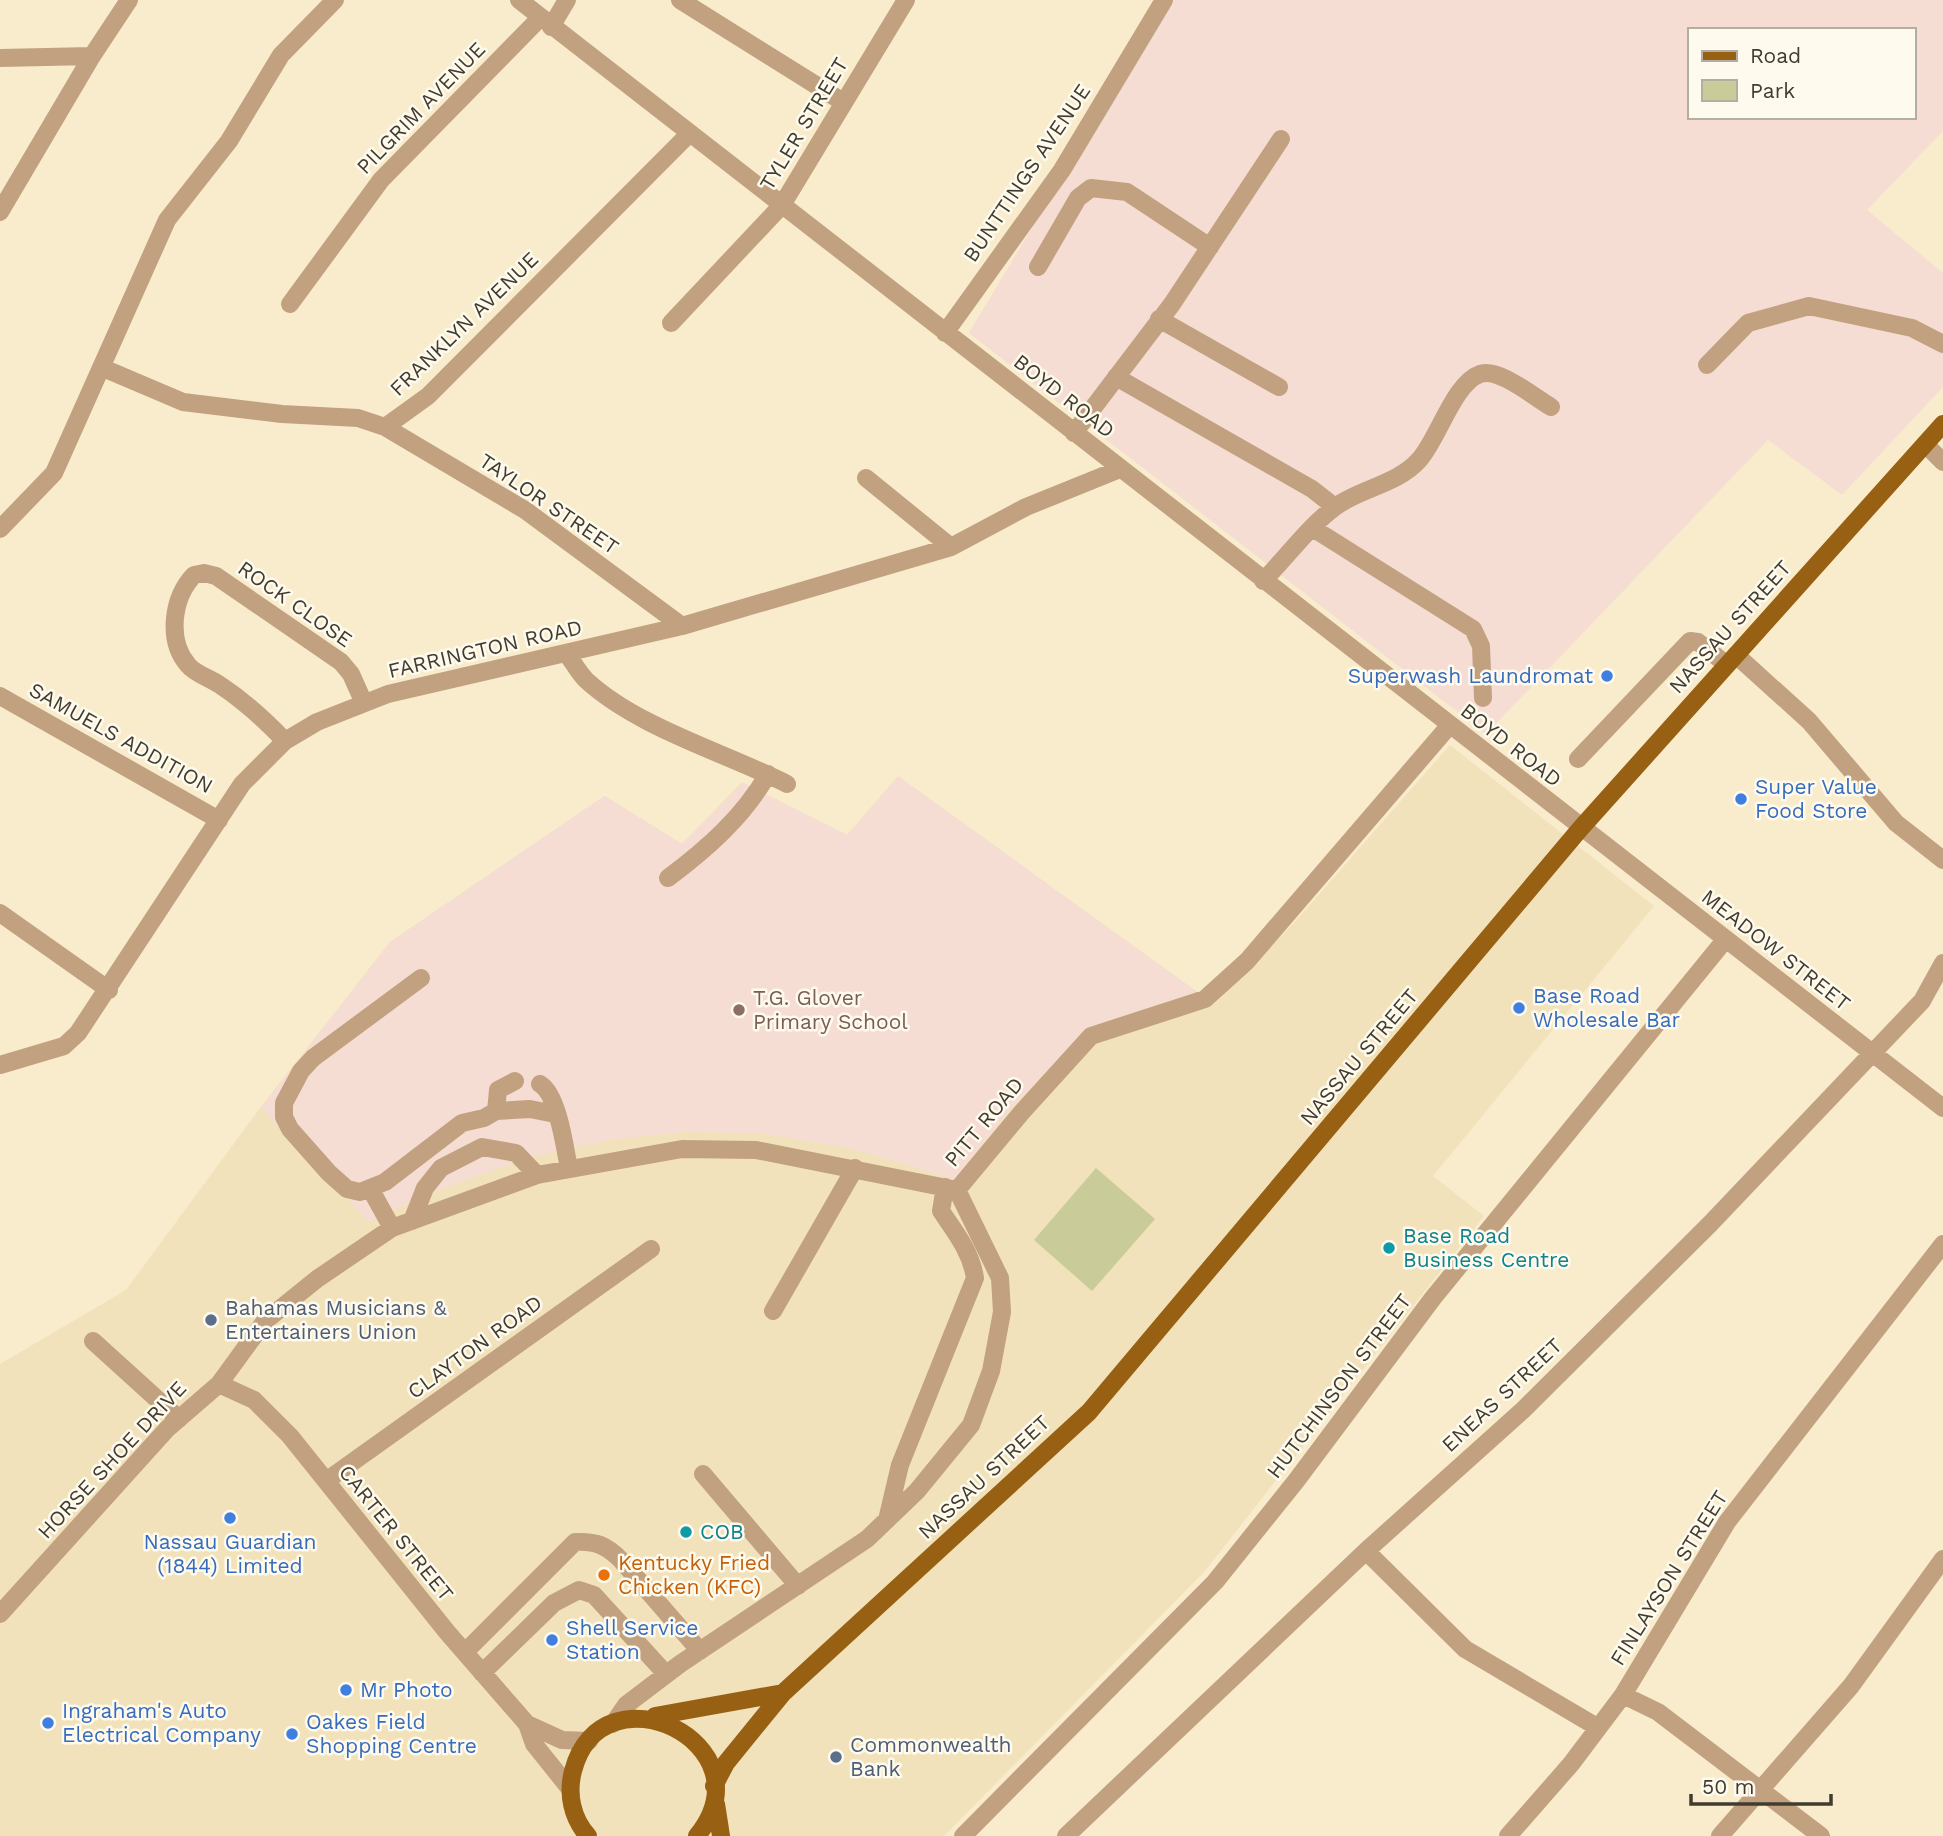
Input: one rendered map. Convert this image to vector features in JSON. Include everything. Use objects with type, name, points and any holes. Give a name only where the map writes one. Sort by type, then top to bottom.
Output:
[{"type":"main road","name":"NASSAU STREET","points":[[697,1836],[708,1820],[714,1791],[726,1763],[783,1693],[1089,1412],[1580,829],[1943,424]]},
{"type":"main road","points":[[585,1835],[573,1811],[570,1788],[574,1766],[589,1741],[613,1724],[783,1693]]},
{"type":"main road","points":[[641,1718],[665,1722],[687,1733],[704,1752],[721,1836]]},
{"type":"street","points":[[0,212],[128,0]]},
{"type":"street","points":[[0,528],[54,473],[167,220],[229,141],[281,55],[335,0]]},
{"type":"street","name":"BOYD ROAD","points":[[519,0],[1580,829]]},
{"type":"street","name":"PILGRIM AVENUE","points":[[290,304],[380,180],[567,0]]},
{"type":"street","points":[[680,0],[843,103]]},
{"type":"street","name":"TYLER STREET","points":[[671,323],[782,205],[906,0]]},
{"type":"street","name":"BUNTTINGS AVENUE","points":[[946,333],[1062,170],[1164,0]]},
{"type":"street","points":[[0,58],[92,56]]},
{"type":"street","name":"FRANKLYN AVENUE","points":[[103,368],[183,402],[282,414],[358,418],[385,427],[428,396],[690,133]]},
{"type":"street","points":[[1074,433],[1160,319],[1281,139]]},
{"type":"street","points":[[1038,267],[1078,198],[1091,188],[1127,192],[1210,247]]},
{"type":"street","points":[[1707,365],[1748,323],[1809,306],[1912,328],[1943,344]]},
{"type":"street","points":[[1160,319],[1279,387]]},
{"type":"street","points":[[1264,581],[1335,507],[1416,464],[1434,442],[1447,410],[1469,380],[1480,373],[1495,372],[1551,407]]},
{"type":"street","points":[[1116,377],[1312,489],[1335,507]]},
{"type":"street","name":"TAYLOR STREET","points":[[385,427],[525,510],[682,626]]},
{"type":"street","points":[[1925,444],[1943,462]]},
{"type":"street","name":"FARRINGTON ROAD","points":[[0,1065],[64,1046],[78,1033],[109,990],[242,784],[285,741],[317,722],[363,701],[682,626],[951,547],[1026,507],[1120,469]]},
{"type":"street","points":[[866,478],[951,547]]},
{"type":"street","points":[[1314,529],[1473,629],[1481,646],[1483,698]]},
{"type":"street","name":"ROCK CLOSE","points":[[285,741],[256,710],[190,668],[178,651],[174,633],[177,610],[180,597],[194,575],[204,573],[216,576],[341,662],[351,674],[363,701]]},
{"type":"street","points":[[1578,759],[1690,641],[1698,642],[1731,659],[1809,721],[1896,823],[1943,860]]},
{"type":"street","points":[[567,654],[586,679],[626,707],[699,746],[787,784]]},
{"type":"street","name":"SAMUELS ADDITION","points":[[0,696],[219,820]]},
{"type":"street","name":"PITT ROAD","points":[[613,1724],[626,1705],[666,1674],[867,1539],[917,1491],[971,1425],[991,1371],[1002,1312],[1000,1278],[951,1188],[1091,1036],[1205,999],[1247,961],[1449,726]]},
{"type":"street","points":[[668,878],[708,848],[752,801],[768,774]]},
{"type":"street","name":"MEADOW STREET","points":[[1580,829],[1943,1108]]},
{"type":"street","points":[[0,913],[109,990]]},
{"type":"street","name":"HUTCHINSON STREET","points":[[963,1836],[1214,1582],[1296,1481],[1433,1298],[1725,940]]},
{"type":"street","name":"ENEAS STREET","points":[[1066,1836],[1366,1551],[1523,1410],[1710,1224],[1922,1001],[1943,962]]},
{"type":"street","points":[[421,978],[313,1058],[301,1071],[284,1103],[284,1117],[290,1129],[329,1173],[347,1189],[360,1192],[371,1190],[462,1123],[484,1118],[496,1111],[530,1109],[555,1114]]},
{"type":"street","points":[[496,1111],[498,1090],[515,1081]]},
{"type":"street","points":[[540,1084],[549,1089],[555,1104],[555,1114],[563,1133],[569,1169]]},
{"type":"street","points":[[412,1221],[425,1188],[441,1168],[482,1147],[516,1153],[537,1175]]},
{"type":"street","name":"HORSE SHOE DRIVE","points":[[0,1615],[179,1419],[219,1384],[265,1321],[317,1279],[392,1228],[537,1175],[682,1149],[756,1150],[951,1188]]},
{"type":"street","points":[[773,1311],[855,1168]]},
{"type":"street","points":[[887,1520],[900,1465],[975,1278],[973,1262],[965,1246],[940,1211],[951,1188]]},
{"type":"street","points":[[371,1190],[392,1228]]},
{"type":"street","name":"FINLAYSON STREET","points":[[1508,1836],[1571,1764],[1623,1695],[1715,1539],[1943,1244]]},
{"type":"street","name":"CLAYTON ROAD","points":[[326,1481],[651,1249]]},
{"type":"street","points":[[93,1341],[179,1419]]},
{"type":"street","name":"CARTER STREET","points":[[219,1384],[254,1401],[270,1415],[464,1652],[527,1724]]},
{"type":"street","points":[[703,1475],[798,1586]]},
{"type":"street","points":[[464,1652],[575,1542],[595,1541],[610,1548],[700,1651]]},
{"type":"street","points":[[1366,1551],[1465,1649],[1597,1727]]},
{"type":"street","points":[[1720,1836],[1851,1686],[1943,1559]]},
{"type":"street","points":[[482,1673],[554,1603],[579,1590],[594,1595],[666,1674]]},
{"type":"street","points":[[1623,1695],[1658,1712],[1821,1836]]},
{"type":"street","points":[[527,1724],[562,1740],[589,1741]]},
{"type":"street","points":[[527,1724],[534,1744],[570,1788]]},
{"type":"shaded area","points":[[1168,0],[1943,0],[1943,131],[1867,210],[1943,273],[1943,387],[1842,495],[1768,440],[1486,734],[969,333]]},
{"type":"shaded area","points":[[1450,745],[1654,906],[1433,1176],[1484,1216],[1204,1572],[944,1836],[0,1836],[0,1364],[126,1290],[260,1108],[390,942],[605,796],[682,844],[742,782],[847,835],[898,776],[1214,1004],[1292,925]]},
{"type":"shaded area","name":"T.G. Glover Primary School","points":[[898,776],[1197,992],[1087,1028],[1013,1107],[954,1179],[853,1149],[765,1134],[691,1131],[610,1140],[531,1157],[438,1190],[369,1222],[261,1108],[390,942],[604,796],[682,844],[743,783],[848,835]]},
{"type":"green space","points":[[1096,1168],[1155,1219],[1092,1291],[1034,1240]]},
{"type":"place","name":"Superwash Laundromat","points":[[1607,676]]},
{"type":"place","name":"Super Value Food Store","points":[[1741,799]]},
{"type":"place","name":"Base Road Wholesale Bar","points":[[1519,1008]]},
{"type":"place","name":"T.G. Glover Primary School","points":[[739,1010]]},
{"type":"place","name":"Base Road Business Centre","points":[[1389,1248]]},
{"type":"place","name":"Bahamas Musicians & Entertainers Union","points":[[211,1320]]},
{"type":"place","name":"Nassau Guardian (1844) Limited","points":[[230,1518]]},
{"type":"place","name":"COB","points":[[686,1532]]},
{"type":"place","name":"Kentucky Fried Chicken (KFC)","points":[[604,1575]]},
{"type":"place","name":"Shell Service Station","points":[[552,1640]]},
{"type":"place","name":"Mr Photo","points":[[346,1690]]},
{"type":"place","name":"Ingraham's Auto Electrical Company","points":[[48,1723]]},
{"type":"place","name":"Oakes Field Shopping Centre","points":[[292,1734]]},
{"type":"place","name":"Commonwealth Bank","points":[[836,1757]]}]
